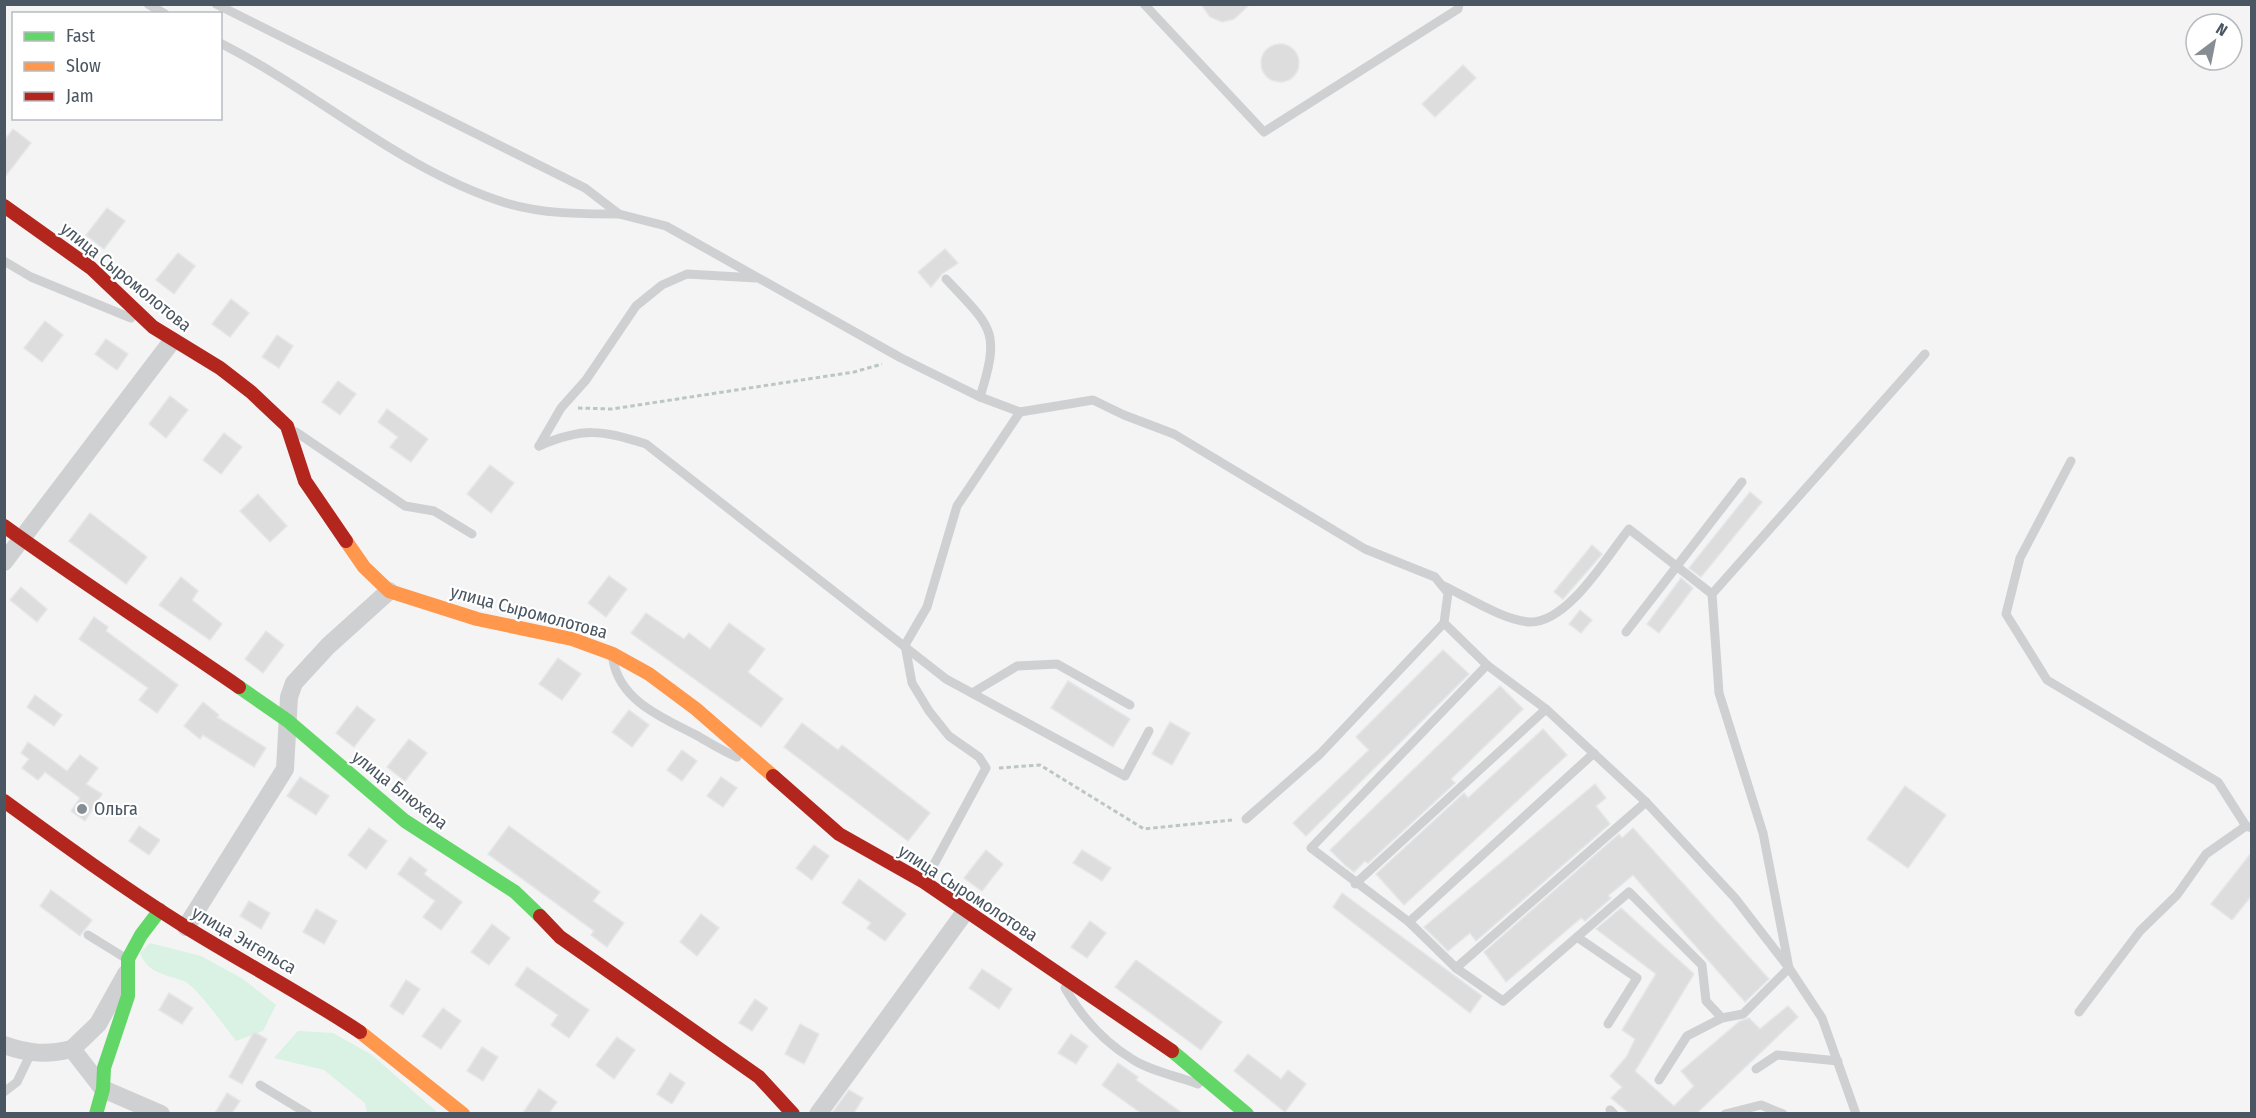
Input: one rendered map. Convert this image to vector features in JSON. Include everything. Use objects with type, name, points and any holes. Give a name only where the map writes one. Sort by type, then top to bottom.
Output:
[{"type":"street","name":"улица Сыромолотова","points":[[4,206],[91,268],[153,327],[172,341],[220,368],[287,426],[305,481],[364,567],[389,591],[477,620],[572,639],[613,654],[673,691],[839,834],[924,882],[1174,1052],[1247,1113]]},
{"type":"street","points":[[4,562],[172,341]]},
{"type":"street","name":"улица Блюхера","points":[[4,526],[82,584],[154,628],[288,722],[405,820],[514,892],[531,906],[560,937],[759,1077],[794,1113]]},
{"type":"street","points":[[186,927],[285,769],[289,697],[294,683],[328,646],[389,591]]},
{"type":"street","name":"улица Энгельса","points":[[4,801],[97,869],[186,927],[304,995],[373,1040],[463,1113]]},
{"type":"street","points":[[4,1046],[47,1055],[72,1049],[98,1024],[141,935],[160,910]]},
{"type":"street","points":[[818,1113],[965,912]]},
{"type":"street","points":[[96,1113],[103,1089],[104,1068],[128,996],[128,966]]},
{"type":"street","points":[[72,1049],[103,1089],[161,1113]]},
{"type":"lane","points":[[148,4],[162,12]]},
{"type":"lane","points":[[216,4],[585,188],[619,214]]},
{"type":"lane","points":[[1144,4],[1264,132],[1458,9],[1459,4]]},
{"type":"lane","points":[[222,44],[295,86],[392,148],[462,186],[507,203],[567,214],[619,214],[666,226],[901,358],[980,398],[1020,412],[1093,400],[1124,415],[1174,434],[1365,549],[1435,577],[1448,593],[1444,623],[1320,754],[1246,819]]},
{"type":"lane","points":[[4,261],[31,277],[153,327]]},
{"type":"lane","points":[[758,278],[687,274],[662,285],[636,306],[586,380],[561,408],[539,446],[569,433],[608,433],[646,444],[946,679],[1125,776],[1149,731]]},
{"type":"lane","points":[[946,279],[987,325],[992,343],[992,360],[980,398]]},
{"type":"lane","points":[[1789,968],[1763,832],[1719,693],[1712,594],[1925,354]]},
{"type":"lane","points":[[924,882],[986,768],[979,757],[949,736],[928,711],[912,683],[905,645],[927,607],[957,506],[1020,412]]},
{"type":"lane","points":[[287,426],[405,506],[434,511],[472,534]]},
{"type":"lane","points":[[2071,461],[2020,558],[2006,614],[2047,680],[2218,782],[2249,827],[2206,854],[2177,895],[2140,931],[2079,1012]]},
{"type":"lane","points":[[1626,632],[1742,482]]},
{"type":"lane","points":[[1442,585],[1500,613],[1530,622],[1551,617],[1568,606],[1629,529],[1712,594]]},
{"type":"lane","points":[[1444,623],[1487,665],[1546,709],[1646,802],[1735,898],[1789,968],[1822,1018],[1856,1113]]},
{"type":"lane","points":[[613,654],[615,669],[621,680],[649,710],[725,753],[767,770]]},
{"type":"lane","points":[[972,693],[1017,666],[1057,664],[1130,705]]},
{"type":"lane","points":[[1487,665],[1311,848],[1355,884],[1409,922],[1456,968],[1503,1001],[1629,892],[1702,965],[1707,1001],[1722,1018]]},
{"type":"lane","points":[[1355,884],[1546,709]]},
{"type":"lane","points":[[1409,922],[1593,753]]},
{"type":"lane","points":[[1456,968],[1646,802]]},
{"type":"lane","points":[[88,935],[128,966]]},
{"type":"lane","points":[[1577,937],[1637,978],[1608,1024]]},
{"type":"lane","points":[[1659,1080],[1686,1036],[1722,1018],[1743,1014],[1789,968]]},
{"type":"lane","points":[[1056,973],[1078,1011],[1109,1042],[1133,1060],[1222,1093]]},
{"type":"lane","points":[[4,1092],[17,1082],[32,1053]]},
{"type":"lane","points":[[1756,1069],[1778,1055],[1838,1060]]},
{"type":"lane","points":[[260,1085],[308,1113]]},
{"type":"lane","points":[[1725,1113],[1761,1105],[1782,1113]]},
{"type":"path","points":[[561,408],[612,409],[854,372],[901,358]]},
{"type":"path","points":[[986,768],[1040,765],[1144,829],[1246,819]]},
{"type":"green space","points":[[150,943],[201,956],[243,979],[276,1005],[263,1031],[236,1041],[190,985],[152,969],[143,960],[140,953]]},
{"type":"green space","points":[[298,1031],[333,1033],[372,1055],[438,1113],[367,1113],[365,1103],[324,1070],[274,1058]]},
{"type":"building","points":[[1201,4],[1250,4],[1234,19],[1222,22],[1210,17]]},
{"type":"building","points":[[1280,44],[1293,50],[1299,63],[1293,76],[1280,82],[1267,76],[1261,63],[1267,50]]},
{"type":"building","points":[[1463,65],[1476,78],[1435,117],[1422,104]]},
{"type":"building","points":[[13,129],[31,143],[4,178],[4,141]]},
{"type":"building","points":[[107,208],[125,221],[104,249],[86,235]]},
{"type":"building","points":[[945,249],[958,263],[942,274],[931,287],[918,272]]},
{"type":"building","points":[[178,253],[195,266],[174,294],[156,280]]},
{"type":"building","points":[[231,299],[249,313],[230,337],[212,324]]},
{"type":"building","points":[[45,321],[63,335],[42,362],[24,348]]},
{"type":"building","points":[[277,335],[293,346],[279,368],[262,357]]},
{"type":"building","points":[[106,339],[128,354],[117,370],[95,354]]},
{"type":"building","points":[[338,381],[356,394],[340,415],[322,402]]},
{"type":"building","points":[[170,396],[188,410],[166,438],[149,424]]},
{"type":"building","points":[[387,409],[428,439],[411,462],[390,447],[398,437],[378,422]]},
{"type":"building","points":[[224,433],[242,447],[221,474],[203,460]]},
{"type":"building","points":[[490,465],[514,483],[491,513],[467,494]]},
{"type":"building","points":[[1750,492],[1762,502],[1701,577],[1689,568]]},
{"type":"building","points":[[258,494],[287,526],[270,542],[240,511]]},
{"type":"building","points":[[90,513],[147,557],[126,584],[69,541]]},
{"type":"building","points":[[1592,545],[1602,554],[1563,599],[1554,592]]},
{"type":"building","points":[[609,576],[627,589],[606,617],[588,603]]},
{"type":"building","points":[[181,577],[198,591],[192,600],[222,624],[210,640],[159,605]]},
{"type":"building","points":[[1681,578],[1693,588],[1659,633],[1647,624]]},
{"type":"building","points":[[21,587],[47,609],[37,622],[10,600]]},
{"type":"building","points":[[1580,610],[1592,620],[1581,633],[1569,624]]},
{"type":"building","points":[[646,613],[684,639],[689,633],[710,649],[729,623],[765,649],[748,672],[783,699],[761,727],[631,633]]},
{"type":"building","points":[[94,617],[108,627],[106,631],[178,685],[157,713],[139,700],[148,688],[79,639]]},
{"type":"building","points":[[266,631],[284,645],[263,673],[245,659]]},
{"type":"building","points":[[1443,650],[1469,674],[1306,836],[1293,823],[1369,750],[1356,737]]},
{"type":"building","points":[[558,658],[581,674],[562,700],[539,684]]},
{"type":"building","points":[[1068,681],[1130,719],[1113,747],[1051,708]]},
{"type":"building","points":[[1500,686],[1523,709],[1451,779],[1455,783],[1368,863],[1365,861],[1354,872],[1345,865],[1330,850]]},
{"type":"building","points":[[35,695],[62,715],[54,726],[27,707]]},
{"type":"building","points":[[203,702],[219,715],[217,717],[266,748],[254,767],[203,735],[200,739],[184,726]]},
{"type":"building","points":[[357,706],[375,720],[354,747],[336,733]]},
{"type":"building","points":[[629,710],[649,725],[632,747],[612,732]]},
{"type":"building","points":[[1170,722],[1190,733],[1172,765],[1152,754]]},
{"type":"building","points":[[802,723],[838,750],[842,745],[930,813],[908,841],[784,747]]},
{"type":"building","points":[[1543,729],[1567,755],[1404,905],[1376,874],[1464,793],[1468,798]]},
{"type":"building","points":[[409,739],[427,753],[405,781],[387,767]]},
{"type":"building","points":[[28,742],[67,771],[80,755],[98,768],[86,784],[102,794],[85,821],[71,811],[80,798],[45,772],[38,780],[22,768],[29,759],[21,753]]},
{"type":"building","points":[[682,750],[697,761],[682,781],[667,770]]},
{"type":"building","points":[[300,777],[329,796],[316,815],[287,796]]},
{"type":"building","points":[[721,777],[737,788],[723,807],[707,796]]},
{"type":"building","points":[[1595,784],[1606,798],[1596,806],[1610,824],[1476,941],[1470,933],[1448,951],[1424,927]]},
{"type":"building","points":[[1905,786],[1946,815],[1908,868],[1867,839]]},
{"type":"building","points":[[139,826],[160,840],[149,855],[129,841]]},
{"type":"building","points":[[509,826],[600,892],[593,901],[624,923],[607,947],[591,935],[594,931],[488,854]]},
{"type":"building","points":[[369,828],[387,841],[366,869],[348,855]]},
{"type":"building","points":[[1633,828],[1769,979],[1745,1002],[1633,875],[1608,896],[1611,898],[1585,921],[1581,918],[1506,982],[1484,952],[1619,834],[1622,838]]},
{"type":"building","points":[[814,845],[829,856],[812,880],[796,868]]},
{"type":"building","points":[[986,850],[1003,864],[982,891],[964,878]]},
{"type":"building","points":[[1082,850],[1111,868],[1102,881],[1073,863]]},
{"type":"building","points":[[2252,852],[2252,895],[2232,920],[2211,904]]},
{"type":"building","points":[[410,857],[427,870],[424,874],[462,902],[441,930],[423,917],[435,901],[398,874]]},
{"type":"building","points":[[859,879],[906,914],[885,941],[867,928],[871,923],[842,903]]},
{"type":"building","points":[[51,890],[92,920],[80,936],[40,906]]},
{"type":"building","points":[[1342,893],[1482,996],[1470,1013],[1333,907]]},
{"type":"building","points":[[249,901],[270,913],[261,929],[240,916]]},
{"type":"building","points":[[1621,908],[1694,974],[1635,1071],[1674,1106],[1694,1086],[1681,1071],[1740,1021],[1749,1018],[1760,1029],[1788,1006],[1798,1017],[1697,1113],[1629,1113],[1611,1098],[1622,1087],[1610,1076],[1627,1056],[1635,1039],[1622,1030],[1656,974],[1596,929]]},
{"type":"building","points":[[316,909],[337,921],[324,944],[303,932]]},
{"type":"building","points":[[701,914],[719,928],[697,956],[680,942]]},
{"type":"building","points":[[1090,921],[1106,933],[1087,958],[1071,947]]},
{"type":"building","points":[[492,924],[510,938],[489,965],[471,952]]},
{"type":"building","points":[[1136,960],[1222,1022],[1201,1050],[1115,987]]},
{"type":"building","points":[[527,967],[589,1010],[569,1038],[551,1025],[558,1015],[515,985]]},
{"type":"building","points":[[982,969],[1012,989],[999,1009],[969,988]]},
{"type":"building","points":[[406,980],[420,989],[403,1015],[390,1006]]},
{"type":"building","points":[[169,993],[193,1008],[182,1024],[159,1010]]},
{"type":"building","points":[[755,999],[768,1008],[752,1031],[739,1023]]},
{"type":"building","points":[[443,1008],[461,1021],[441,1049],[422,1036]]},
{"type":"building","points":[[800,1024],[819,1034],[804,1064],[785,1054]]},
{"type":"building","points":[[254,1032],[267,1039],[242,1084],[229,1077]]},
{"type":"building","points":[[1071,1034],[1088,1046],[1076,1064],[1058,1053]]},
{"type":"building","points":[[617,1037],[635,1050],[614,1079],[596,1065]]},
{"type":"building","points":[[482,1047],[498,1057],[483,1081],[467,1071]]},
{"type":"building","points":[[1248,1054],[1281,1079],[1288,1070],[1306,1084],[1285,1112],[1234,1071]]},
{"type":"building","points":[[1118,1063],[1138,1077],[1136,1080],[1182,1113],[1141,1113],[1102,1085]]},
{"type":"building","points":[[670,1073],[685,1083],[672,1104],[657,1094]]},
{"type":"building","points":[[539,1089],[557,1102],[549,1113],[523,1113]]},
{"type":"building","points":[[849,1090],[863,1098],[854,1113],[832,1113]]},
{"type":"building","points":[[227,1093],[240,1101],[232,1113],[215,1113]]},
{"type":"traffic: fast","points":[[239,687],[288,721],[405,821],[515,892],[540,916]]},
{"type":"traffic: fast","points":[[96,1114],[103,1089],[104,1068],[128,996],[128,959],[141,935],[160,910]]},
{"type":"traffic: fast","points":[[1172,1051],[1247,1114]]},
{"type":"traffic: slow","points":[[346,541],[364,567],[389,591],[477,619],[572,639],[613,654],[649,674],[696,709],[773,776]]},
{"type":"traffic: slow","points":[[360,1032],[463,1114]]},
{"type":"traffic: jam","points":[[4,206],[91,268],[153,327],[220,368],[251,392],[287,426],[305,481],[346,541]]},
{"type":"traffic: jam","points":[[4,526],[239,687]]},
{"type":"traffic: jam","points":[[773,776],[839,834],[924,882],[1172,1051]]},
{"type":"traffic: jam","points":[[4,801],[161,911],[360,1032]]},
{"type":"traffic: jam","points":[[540,916],[560,937],[759,1077],[793,1114]]},
{"type":"place","name":"Ольга","points":[[82,809]]}]
